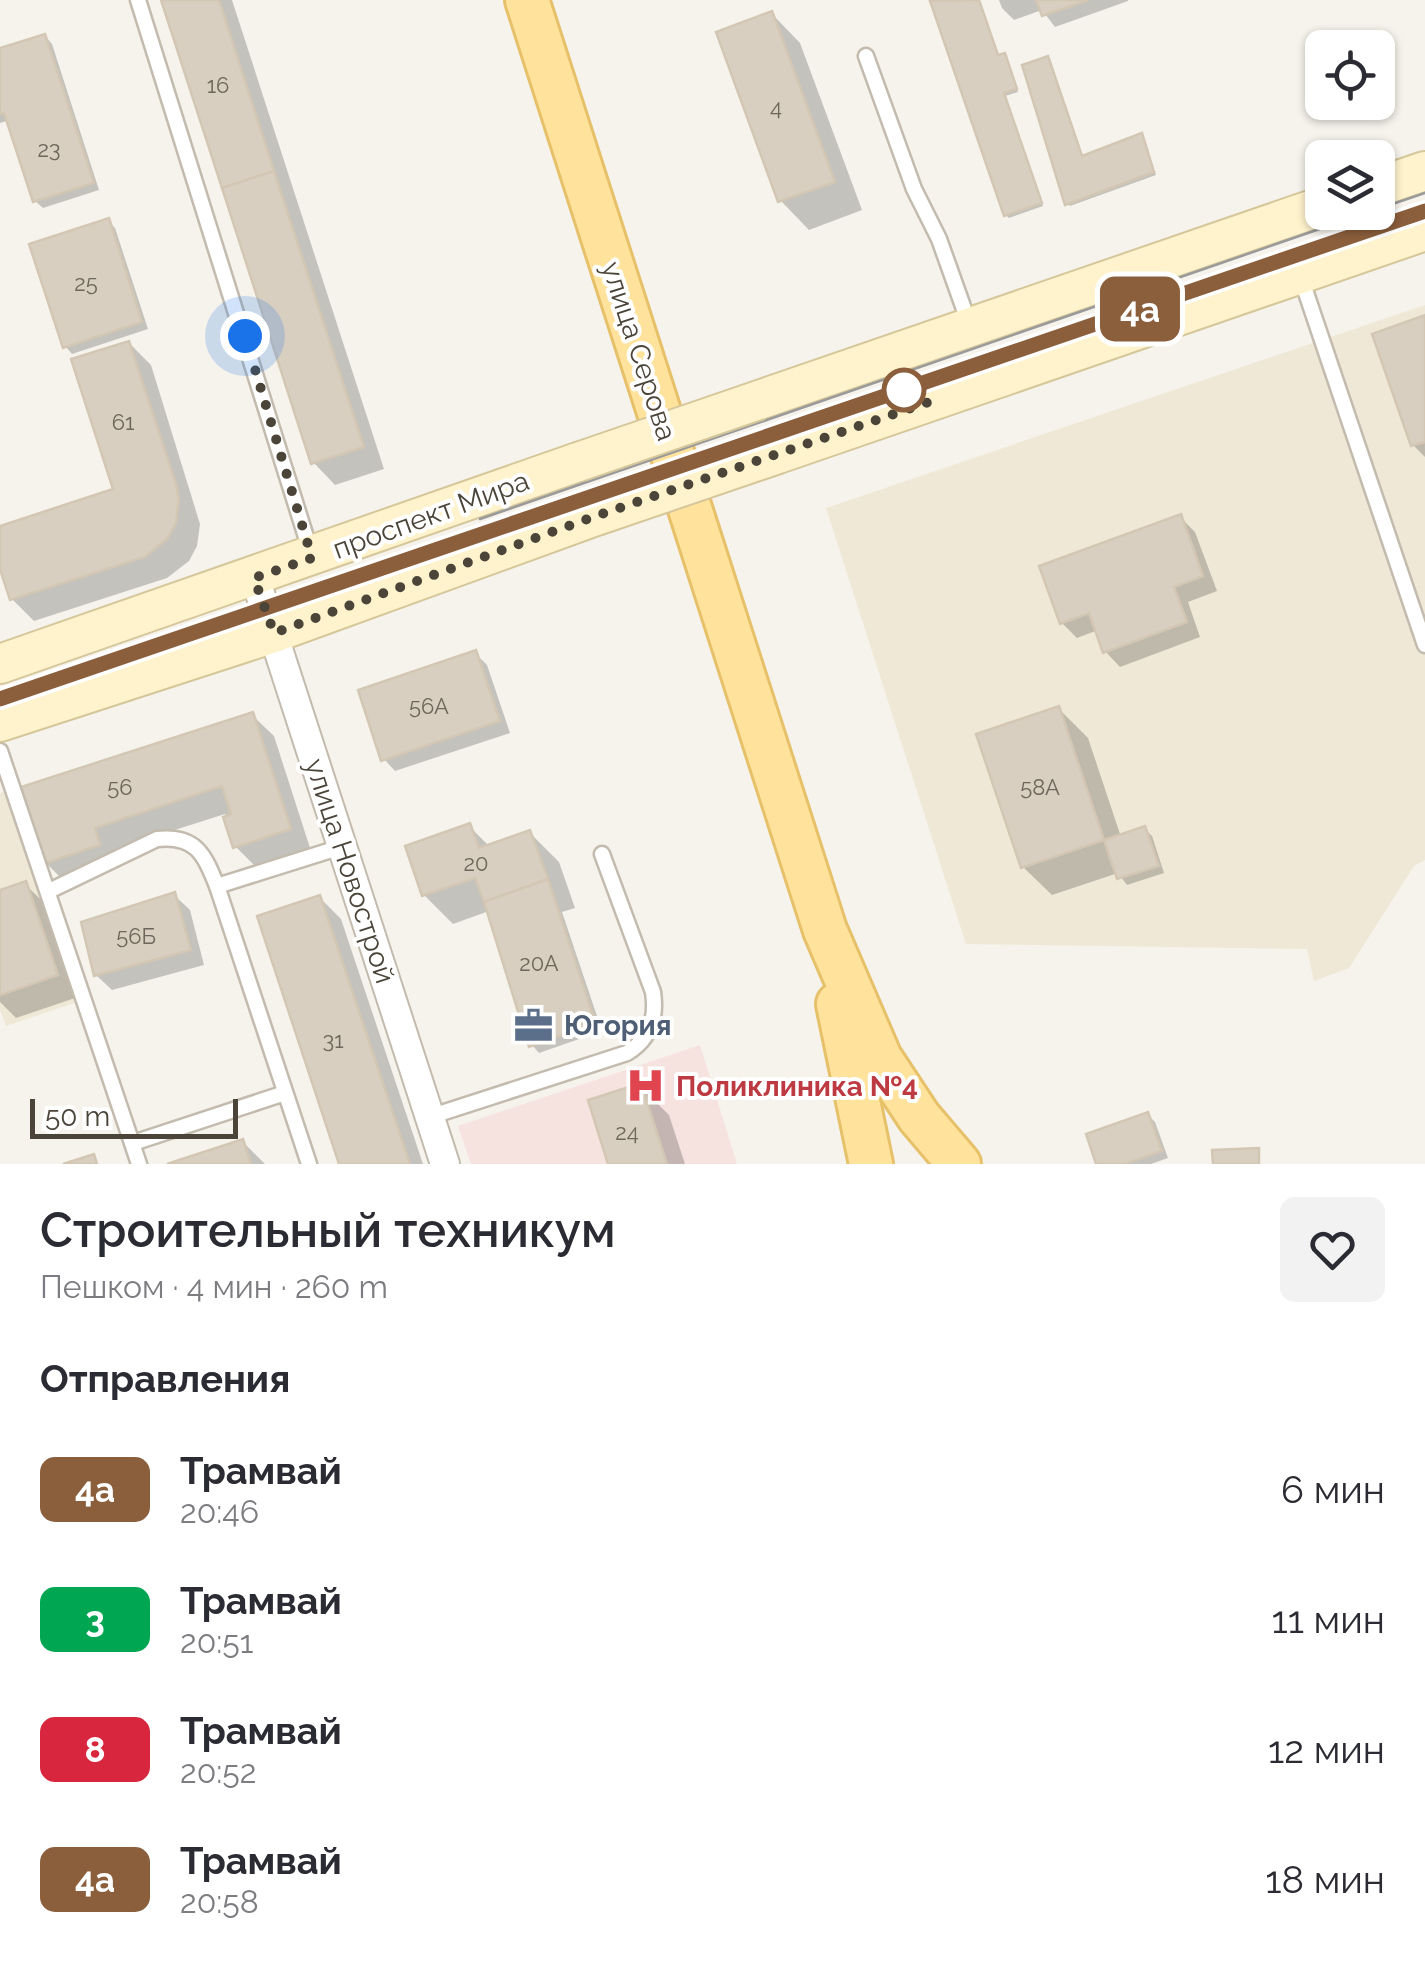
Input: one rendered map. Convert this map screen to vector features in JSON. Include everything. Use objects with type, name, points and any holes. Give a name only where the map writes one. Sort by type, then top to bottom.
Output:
[{"type":"main road","name":"улица Серова","points":[[527,0],[825,930]]},
{"type":"main road","points":[[1395,182],[1425,171]]},
{"type":"main road","points":[[970,327],[1305,212]]},
{"type":"main road","points":[[1300,274],[1425,231]]},
{"type":"main road","name":"проспект Мира","points":[[0,722],[274,633],[596,516],[1300,274]]},
{"type":"main road","name":"проспект Мира","points":[[0,664],[970,327]]},
{"type":"main road","points":[[825,930],[870,1164]]},
{"type":"main road","points":[[825,930],[880,1058],[919,1118],[959,1164]]},
{"type":"street","name":"улица Новострой","points":[[254,578],[444,1164]]},
{"type":"lane","points":[[138,0],[312,558]]},
{"type":"lane","points":[[866,56],[970,327]]},
{"type":"lane","points":[[1300,274],[1425,645]]},
{"type":"lane","points":[[0,751],[139,1164]]},
{"type":"lane","points":[[49,891],[138,846],[175,837],[194,846],[205,857],[309,1164]]},
{"type":"lane","points":[[216,886],[342,847]]},
{"type":"lane","points":[[430,1118],[627,1053],[641,1045],[649,1034],[655,1006],[653,992],[602,854]]},
{"type":"lane","points":[[133,1143],[286,1093]]},
{"type":"shaded area","points":[[1425,305],[1425,860],[1414,866],[1349,968],[1314,981],[1307,949],[966,944],[826,508]]},
{"type":"shaded area","points":[[8,790],[80,1001],[6,1026],[0,1010],[0,793]]},
{"type":"shaded area","name":"Поликлиника №4","points":[[700,1045],[737,1164],[471,1164],[458,1126]]},
{"type":"building","points":[[161,0],[219,0],[274,171],[222,188]]},
{"type":"building","points":[[979,0],[998,55],[1005,53],[1017,89],[1004,93],[1042,203],[1004,216],[930,1]]},
{"type":"building","points":[[1036,0],[1089,0],[1042,16]]},
{"type":"building","points":[[772,11],[835,182],[778,202],[716,32]]},
{"type":"building","points":[[45,34],[94,183],[33,202],[4,113],[0,114],[0,48]]},
{"type":"building","points":[[1048,56],[1082,156],[1142,133],[1154,172],[1065,205],[1022,65]]},
{"type":"building","points":[[274,171],[364,447],[311,464],[222,188]]},
{"type":"building","points":[[109,218],[142,322],[63,348],[29,244]]},
{"type":"building","points":[[1425,315],[1425,442],[1411,446],[1372,334]]},
{"type":"building","points":[[129,341],[176,484],[176,523],[167,539],[145,557],[10,600],[0,569],[0,526],[113,489],[71,359]]},
{"type":"building","points":[[1181,514],[1203,576],[1174,587],[1187,622],[1103,653],[1089,613],[1060,624],[1039,566]]},
{"type":"building","points":[[476,650],[500,721],[381,761],[358,690]]},
{"type":"building","points":[[1059,706],[1104,840],[1021,868],[976,734]]},
{"type":"building","points":[[253,712],[291,829],[233,848],[223,817],[231,814],[222,786],[95,828],[100,845],[43,864],[18,788]]},
{"type":"building","points":[[470,823],[479,848],[530,830],[548,879],[484,902],[475,878],[422,896],[405,846]]},
{"type":"building","points":[[1145,826],[1159,866],[1117,879],[1104,840]]},
{"type":"building","points":[[548,879],[596,1024],[529,1047],[484,902]]},
{"type":"building","points":[[26,881],[58,975],[0,995],[0,890]]},
{"type":"building","points":[[175,892],[191,950],[94,976],[81,922]]},
{"type":"building","points":[[320,895],[410,1164],[339,1164],[257,916]]},
{"type":"building","points":[[641,1083],[667,1164],[608,1164],[588,1100]]},
{"type":"building","points":[[1148,1112],[1162,1151],[1125,1164],[1096,1164],[1086,1134]]},
{"type":"building","points":[[243,1139],[251,1164],[167,1164]]},
{"type":"building","points":[[1259,1148],[1259,1164],[1213,1164],[1212,1150]]},
{"type":"building","points":[[94,1154],[97,1164],[63,1164]]},
{"type":"tram line","points":[[1395,203],[1425,193]]},
{"type":"tram line","points":[[0,699],[1425,211]]},
{"type":"tram line","name":"4а","points":[[0,699],[1425,211]]},
{"type":"tram line","points":[[480,519],[1317,230]]},
{"type":"place","name":"Югория","points":[[534,1025]]},
{"type":"place","name":"Поликлиника №4","points":[[646,1086]]},
{"type":"route","points":[[245,336],[312,558],[254,578],[274,633],[596,516],[929,402],[904,390]]}]
